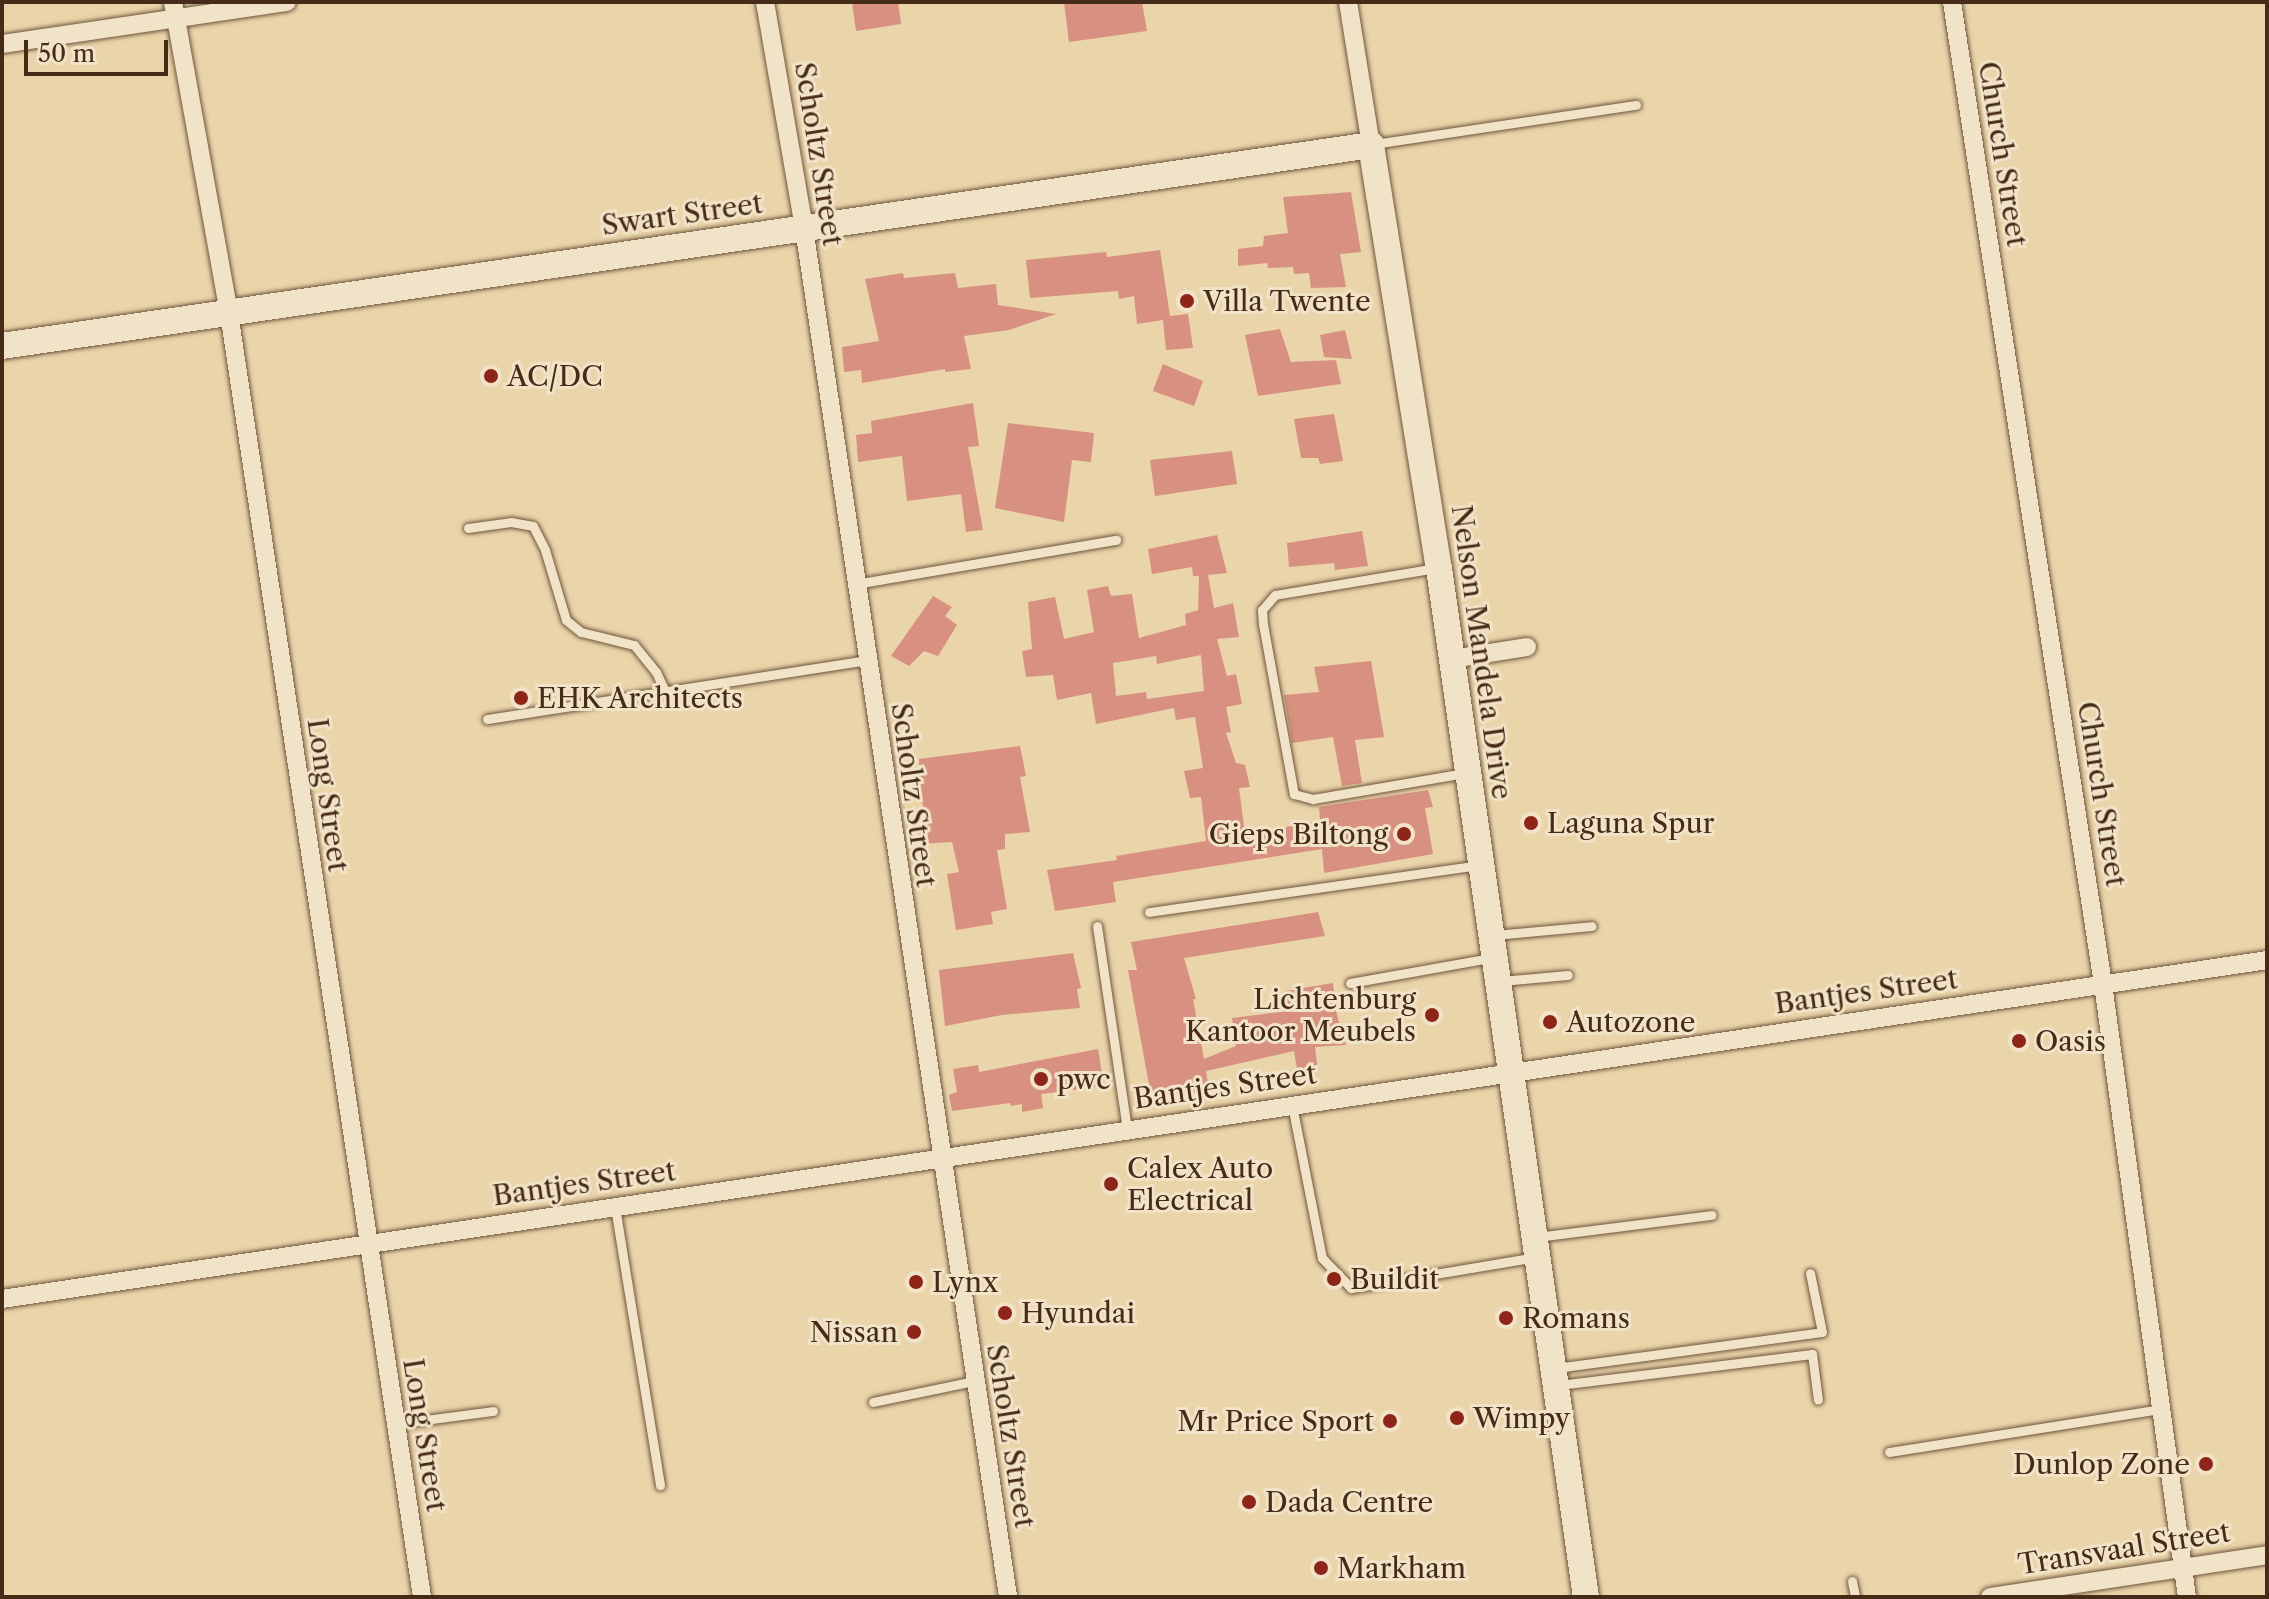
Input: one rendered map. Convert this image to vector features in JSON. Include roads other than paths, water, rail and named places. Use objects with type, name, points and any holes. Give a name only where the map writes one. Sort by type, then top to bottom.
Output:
[{"type":"main road","name":"Swart Street","points":[[2,346],[1371,145]]},
{"type":"main road","name":"Nelson Mandela Drive","points":[[1371,145],[1439,568],[1586,1597]]},
{"type":"street","points":[[2,44],[175,10],[287,2]]},
{"type":"street","name":"Scholtz Street","points":[[765,2],[804,228],[940,1159],[1008,1597]]},
{"type":"street","name":"Nelson Mandela Drive","points":[[1348,2],[1371,145]]},
{"type":"street","name":"Church Street","points":[[1952,2],[2103,984],[2187,1597]]},
{"type":"street","name":"Long Street","points":[[175,10],[229,313],[366,1244],[422,1597]]},
{"type":"street","points":[[1452,659],[1527,647]]},
{"type":"street","name":"Bantjes Street","points":[[2,1299],[2267,960]]},
{"type":"street","name":"Transvaal Street","points":[[1990,1597],[2267,1555]]},
{"type":"lane","points":[[1371,145],[1636,105]]},
{"type":"lane","points":[[468,528],[511,522],[533,526],[545,550],[566,620],[581,632],[634,645],[656,672],[664,689]]},
{"type":"lane","points":[[855,584],[1116,540]]},
{"type":"lane","points":[[1439,568],[1275,595],[1262,610],[1263,624],[1294,794],[1313,799],[1468,773]]},
{"type":"lane","points":[[487,719],[664,689],[866,660]]},
{"type":"lane","points":[[1149,912],[1481,865]]},
{"type":"lane","points":[[1097,926],[1127,1129]]},
{"type":"lane","points":[[1350,983],[1494,958],[1592,926]]},
{"type":"lane","points":[[1494,958],[1568,975]]},
{"type":"lane","points":[[1292,1105],[1322,1258],[1351,1288],[1536,1247],[1712,1215]]},
{"type":"lane","points":[[615,1207],[660,1485]]},
{"type":"lane","points":[[1554,1377],[1822,1332],[1810,1273]]},
{"type":"lane","points":[[1554,1377],[1812,1354],[1818,1400]]},
{"type":"lane","points":[[873,1402],[974,1381]]},
{"type":"lane","points":[[1889,1452],[2162,1409]]},
{"type":"lane","points":[[394,1424],[493,1411]]},
{"type":"lane","points":[[1852,1581],[1855,1597]]},
{"type":"place","name":"Villa Twente","points":[[1187,301]]},
{"type":"place","name":"AC/DC","points":[[491,376]]},
{"type":"place","name":"EHK Architects","points":[[521,698]]},
{"type":"place","name":"Laguna Spur","points":[[1531,823]]},
{"type":"place","name":"Gieps Biltong","points":[[1404,834]]},
{"type":"place","name":"Lichtenburg Kantoor Meubels","points":[[1432,1015]]},
{"type":"place","name":"Autozone","points":[[1550,1022]]},
{"type":"place","name":"Oasis","points":[[2019,1041]]},
{"type":"place","name":"pwc","points":[[1041,1079]]},
{"type":"place","name":"Calex Auto Electrical","points":[[1111,1184]]},
{"type":"place","name":"Buildit","points":[[1334,1279]]},
{"type":"place","name":"Lynx","points":[[916,1282]]},
{"type":"place","name":"Hyundai","points":[[1005,1313]]},
{"type":"place","name":"Romans","points":[[1506,1318]]},
{"type":"place","name":"Nissan","points":[[914,1332]]},
{"type":"place","name":"Wimpy","points":[[1457,1418]]},
{"type":"place","name":"Mr Price Sport","points":[[1390,1421]]},
{"type":"place","name":"Dunlop Zone","points":[[2206,1464]]},
{"type":"place","name":"Dada Centre","points":[[1249,1502]]},
{"type":"place","name":"Markham","points":[[1321,1568]]}]
